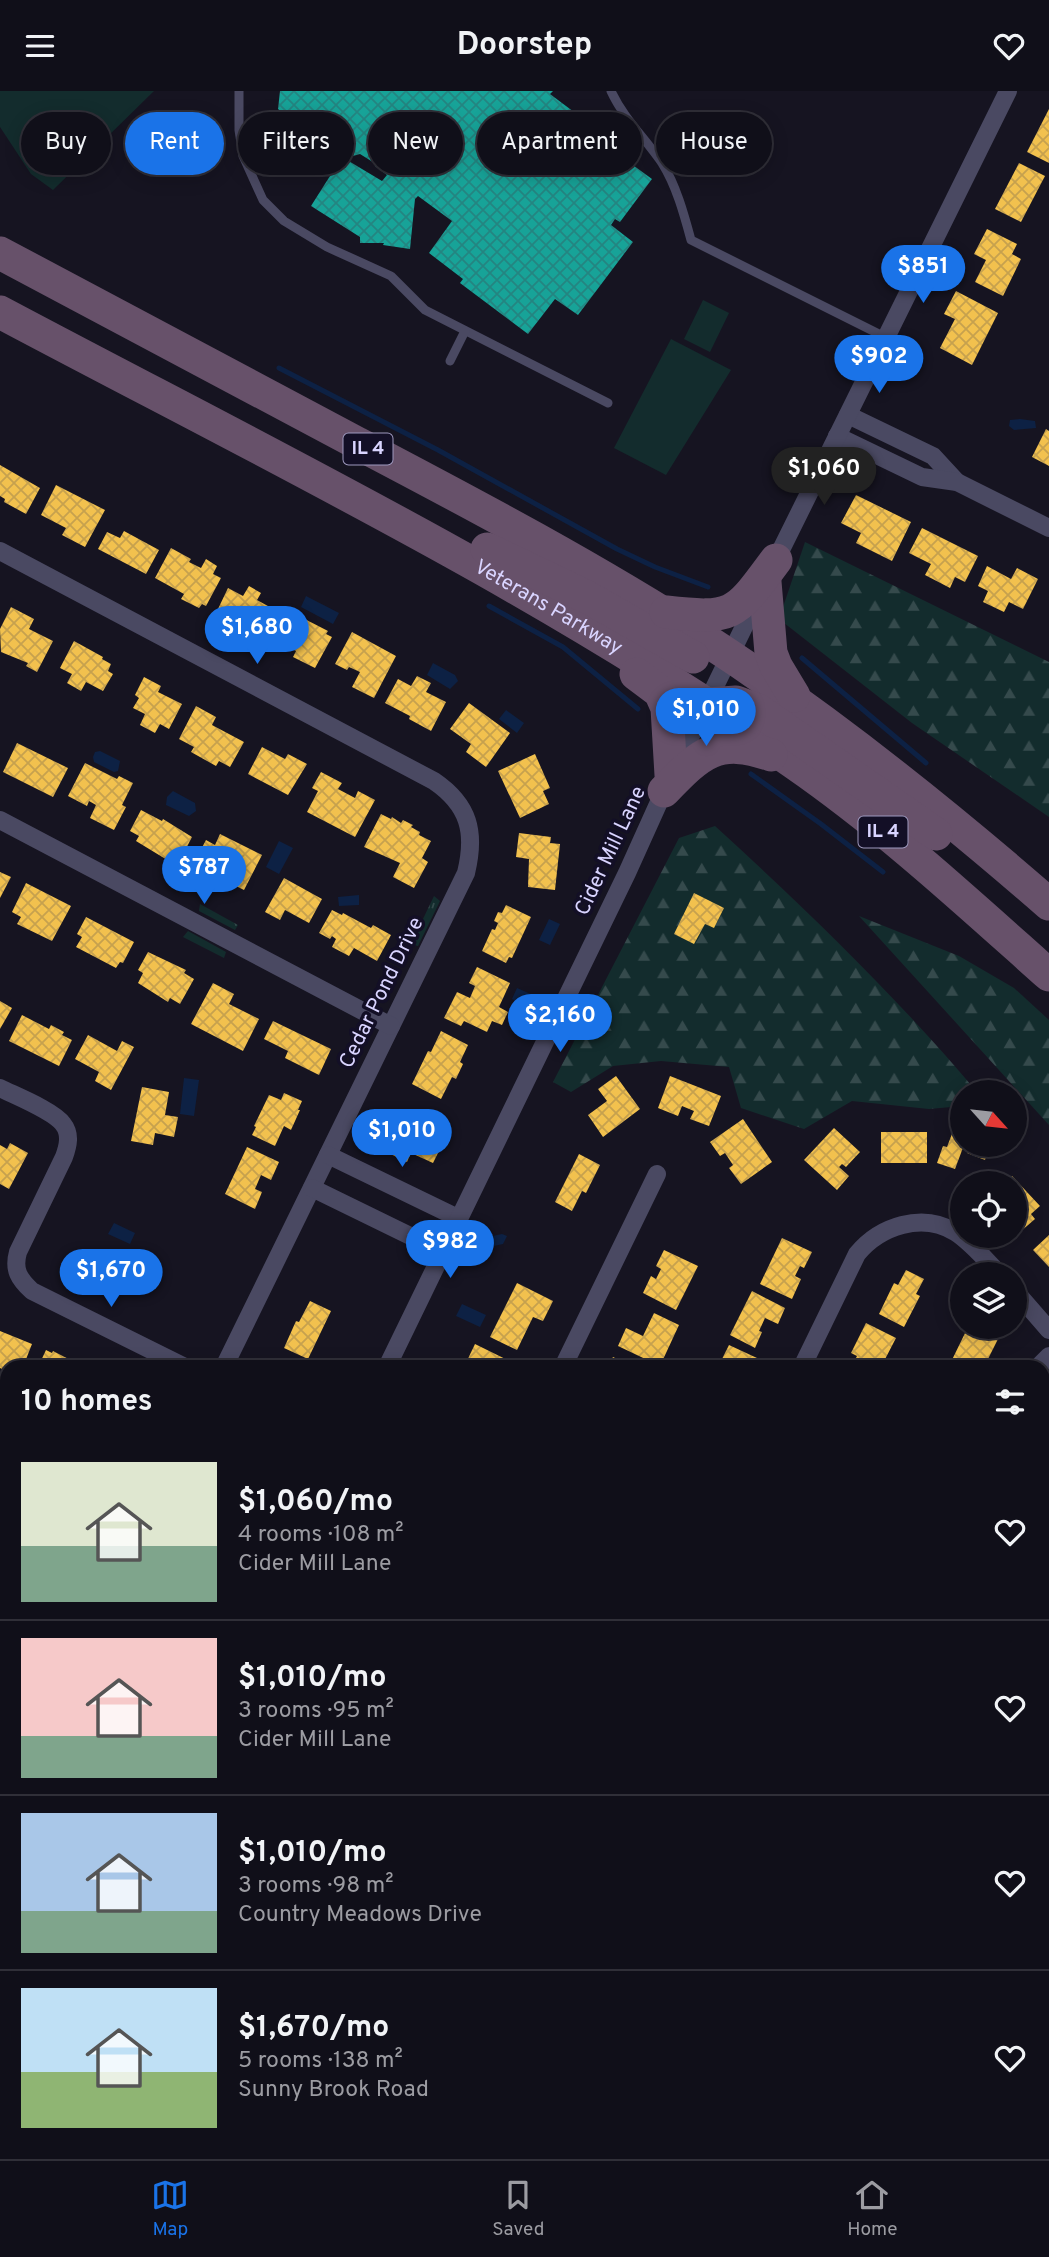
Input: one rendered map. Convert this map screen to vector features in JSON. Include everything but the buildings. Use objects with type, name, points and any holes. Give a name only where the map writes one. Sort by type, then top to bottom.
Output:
[{"type":"highway","name":"IL 4","points":[[0,253],[508,523],[660,612],[799,704],[919,795],[980,843],[1049,907]]},
{"type":"highway","name":"Veterans Parkway","points":[[0,312],[480,566],[573,619],[796,764],[920,862],[1049,975]]},
{"type":"highway","points":[[372,509],[400,513],[531,569],[616,613],[692,657],[710,660],[730,656]]},
{"type":"highway","points":[[480,566],[499,593],[624,666],[660,692],[669,718],[667,783]]},
{"type":"highway","points":[[660,612],[716,616],[735,609],[745,602],[771,571]]},
{"type":"highway","points":[[771,571],[771,653],[799,704]]},
{"type":"highway","points":[[706,704],[736,702],[758,710],[998,877],[1049,907]]},
{"type":"highway","points":[[667,783],[692,762],[720,748],[748,747],[796,764]]},
{"type":"street","name":"Cider Mill Lane","points":[[390,1360],[627,873],[667,783],[1007,91]]},
{"type":"street","points":[[848,415],[933,456],[957,482]]},
{"type":"street","points":[[837,436],[922,477],[957,482],[1049,528]]},
{"type":"street","name":"Cedar Pond Drive","points":[[0,551],[434,781],[458,802],[468,823],[471,839],[466,873],[227,1360]]},
{"type":"street","points":[[0,820],[391,1026]]},
{"type":"street","points":[[0,1088],[53,1116],[73,1132],[64,1157],[18,1252],[12,1277],[32,1291],[171,1360]]},
{"type":"street","points":[[328,1155],[458,1219]]},
{"type":"street","points":[[566,1360],[657,1174]]},
{"type":"street","points":[[312,1188],[443,1252]]},
{"type":"street","points":[[805,1360],[850,1267],[862,1248],[881,1232],[897,1226],[932,1223],[957,1233],[988,1262]]},
{"type":"street","points":[[1027,1305],[1049,1331]]},
{"type":"lane","points":[[239,91],[239,130],[243,156],[256,187],[273,211],[301,233],[391,276],[425,310],[608,403]]},
{"type":"lane","points":[[611,91],[624,115],[662,163],[682,208],[691,240],[885,337]]},
{"type":"lane","points":[[450,361],[465,331]]},
{"type":"green space","points":[[0,91],[154,91],[133,112],[125,112],[125,119],[111,133],[111,112],[21,112],[21,159],[0,127]]},
{"type":"green space","points":[[32,175],[68,175],[53,190]]},
{"type":"green space","points":[[703,300],[729,313],[710,352],[684,339]]},
{"type":"green space","points":[[671,339],[731,370],[666,475],[614,448]]},
{"type":"green space","points":[[805,542],[1049,662],[1049,817],[912,723],[779,619]]},
{"type":"green space","points":[[715,826],[850,955],[967,1080],[950,1080],[950,1107],[929,1109],[852,1101],[804,1129],[741,1108],[729,1067],[661,1061],[613,1066],[571,1092],[553,1082],[679,838]]},
{"type":"green space","points":[[434,896],[440,901],[418,946],[411,944]]},
{"type":"green space","points":[[200,904],[238,925],[235,930],[199,911]]},
{"type":"green space","points":[[859,916],[959,956],[1014,988],[1049,1020],[1049,1125],[1027,1101],[1027,1080],[1008,1080]]},
{"type":"green space","points":[[188,931],[226,952],[224,958],[183,937]]},
{"type":"water","points":[[1010,420],[1035,421],[1036,428],[1014,430],[1009,426]]},
{"type":"water","points":[[306,596],[339,613],[333,624],[301,607]]},
{"type":"water","points":[[433,663],[455,675],[458,681],[450,689],[427,675]]},
{"type":"water","points":[[506,710],[524,723],[517,733],[499,719]]},
{"type":"water","points":[[100,751],[120,761],[118,771],[114,772],[94,762],[95,752]]},
{"type":"water","points":[[173,791],[195,803],[196,811],[189,816],[166,805],[167,797]]},
{"type":"water","points":[[279,841],[293,848],[279,874],[266,867]]},
{"type":"water","points":[[359,895],[359,905],[339,906],[338,897]]},
{"type":"water","points":[[549,919],[560,924],[550,945],[539,940]]},
{"type":"water","points":[[517,988],[533,995],[520,1023],[510,1018],[517,1002],[512,999]]},
{"type":"water","points":[[184,1078],[199,1080],[194,1116],[180,1114]]},
{"type":"water","points":[[114,1223],[135,1233],[130,1244],[108,1234]]},
{"type":"water","points":[[502,1234],[507,1236],[503,1244],[489,1247],[486,1245],[488,1237]]},
{"type":"water","points":[[462,1304],[486,1315],[480,1327],[456,1316]]},
{"type":"waterway","points":[[279,368],[438,450],[617,549],[708,587]]},
{"type":"waterway","points":[[489,606],[563,647],[638,709]]},
{"type":"waterway","points":[[802,658],[926,763]]},
{"type":"waterway","points":[[751,774],[883,872]]}]
